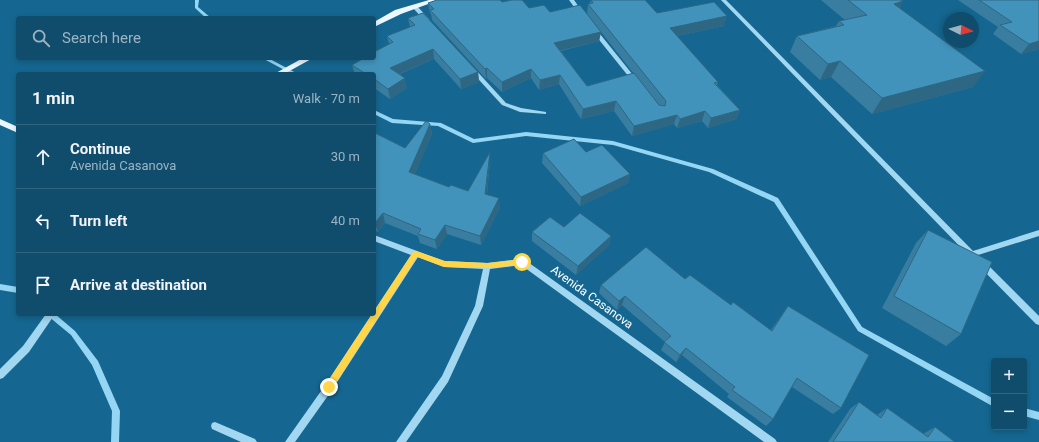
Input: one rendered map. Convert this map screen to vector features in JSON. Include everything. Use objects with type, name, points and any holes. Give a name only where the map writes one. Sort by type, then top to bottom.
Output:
[{"type":"main road","points":[[376,24],[398,12],[436,0]]},
{"type":"main road","points":[[282,72],[305,60]]},
{"type":"main road","points":[[0,122],[16,129]]},
{"type":"street","points":[[571,0],[585,18]]},
{"type":"street","points":[[723,0],[1039,321]]},
{"type":"street","points":[[415,7],[430,23]]},
{"type":"street","points":[[590,24],[641,89]]},
{"type":"street","points":[[469,66],[504,104],[520,110],[544,113]]},
{"type":"street","points":[[972,254],[1039,233]]},
{"type":"street","name":"Avenida Casanova","points":[[376,239],[444,264],[488,266],[522,262],[772,442]]},
{"type":"street","points":[[376,315],[416,254]]},
{"type":"street","points":[[401,442],[445,379],[479,306],[488,266]]},
{"type":"street","points":[[0,375],[26,349],[50,316]]},
{"type":"street","points":[[290,442],[329,387],[375,316]]},
{"type":"street","points":[[215,426],[252,442]]},
{"type":"building","points":[[437,0],[500,0],[502,2],[522,0],[529,8],[544,5],[550,12],[580,5],[601,32],[554,43],[587,86],[634,73],[659,105],[665,106],[666,101],[588,4],[593,3],[591,0],[645,0],[657,13],[714,2],[727,16],[670,28],[718,82],[714,83],[740,110],[711,118],[705,111],[680,119],[677,115],[634,126],[616,101],[583,109],[560,75],[540,80],[531,69],[502,82],[487,68],[485,69],[430,10],[434,9],[428,3]]},
{"type":"building","points":[[848,0],[901,0],[903,1],[894,4],[943,40],[943,48],[954,48],[985,71],[882,98],[840,61],[828,64],[797,36],[844,25],[839,21],[867,15]]},
{"type":"building","points":[[979,0],[1039,0],[1039,41],[1029,44],[1000,25],[1012,22]]},
{"type":"building","points":[[423,13],[478,72],[460,79],[433,49],[390,68],[405,78],[388,89],[376,80],[376,72],[363,72],[352,65],[361,60],[376,60],[376,51],[393,42],[387,36],[415,25],[408,18]]},
{"type":"building","points":[[426,121],[430,124],[409,172],[449,187],[451,185],[468,191],[490,152],[485,194],[499,198],[480,236],[445,225],[435,240],[418,234],[421,229],[383,213],[376,222],[376,134],[405,148]]},
{"type":"building","points":[[574,139],[586,152],[602,145],[630,174],[581,197],[543,153]]},
{"type":"building","points":[[580,213],[611,236],[578,266],[532,232],[550,217],[564,227]]},
{"type":"building","points":[[928,230],[992,262],[961,334],[894,296]]},
{"type":"building","points":[[646,247],[685,279],[690,275],[731,305],[733,302],[772,331],[788,306],[869,355],[841,408],[797,378],[773,419],[732,390],[735,387],[686,348],[680,355],[664,342],[671,336],[625,296],[619,301],[601,285]]},
{"type":"building","points":[[859,402],[881,418],[887,408],[928,437],[935,427],[955,442],[833,442]]},
{"type":"waterway","points":[[197,0],[196,7],[207,16]]},
{"type":"waterway","points":[[268,60],[292,72]]},
{"type":"waterway","points":[[376,113],[392,121],[439,124],[473,141],[526,134],[613,143],[711,170],[776,200],[860,329],[991,401]]},
{"type":"waterway","points":[[0,287],[16,290]]},
{"type":"waterway","points":[[52,316],[73,333],[95,363],[116,411],[115,442]]},
{"type":"waterway","points":[[1027,413],[1039,416]]},
{"type":"route","points":[[329,387],[416,254],[444,264],[488,266],[522,262]]}]
